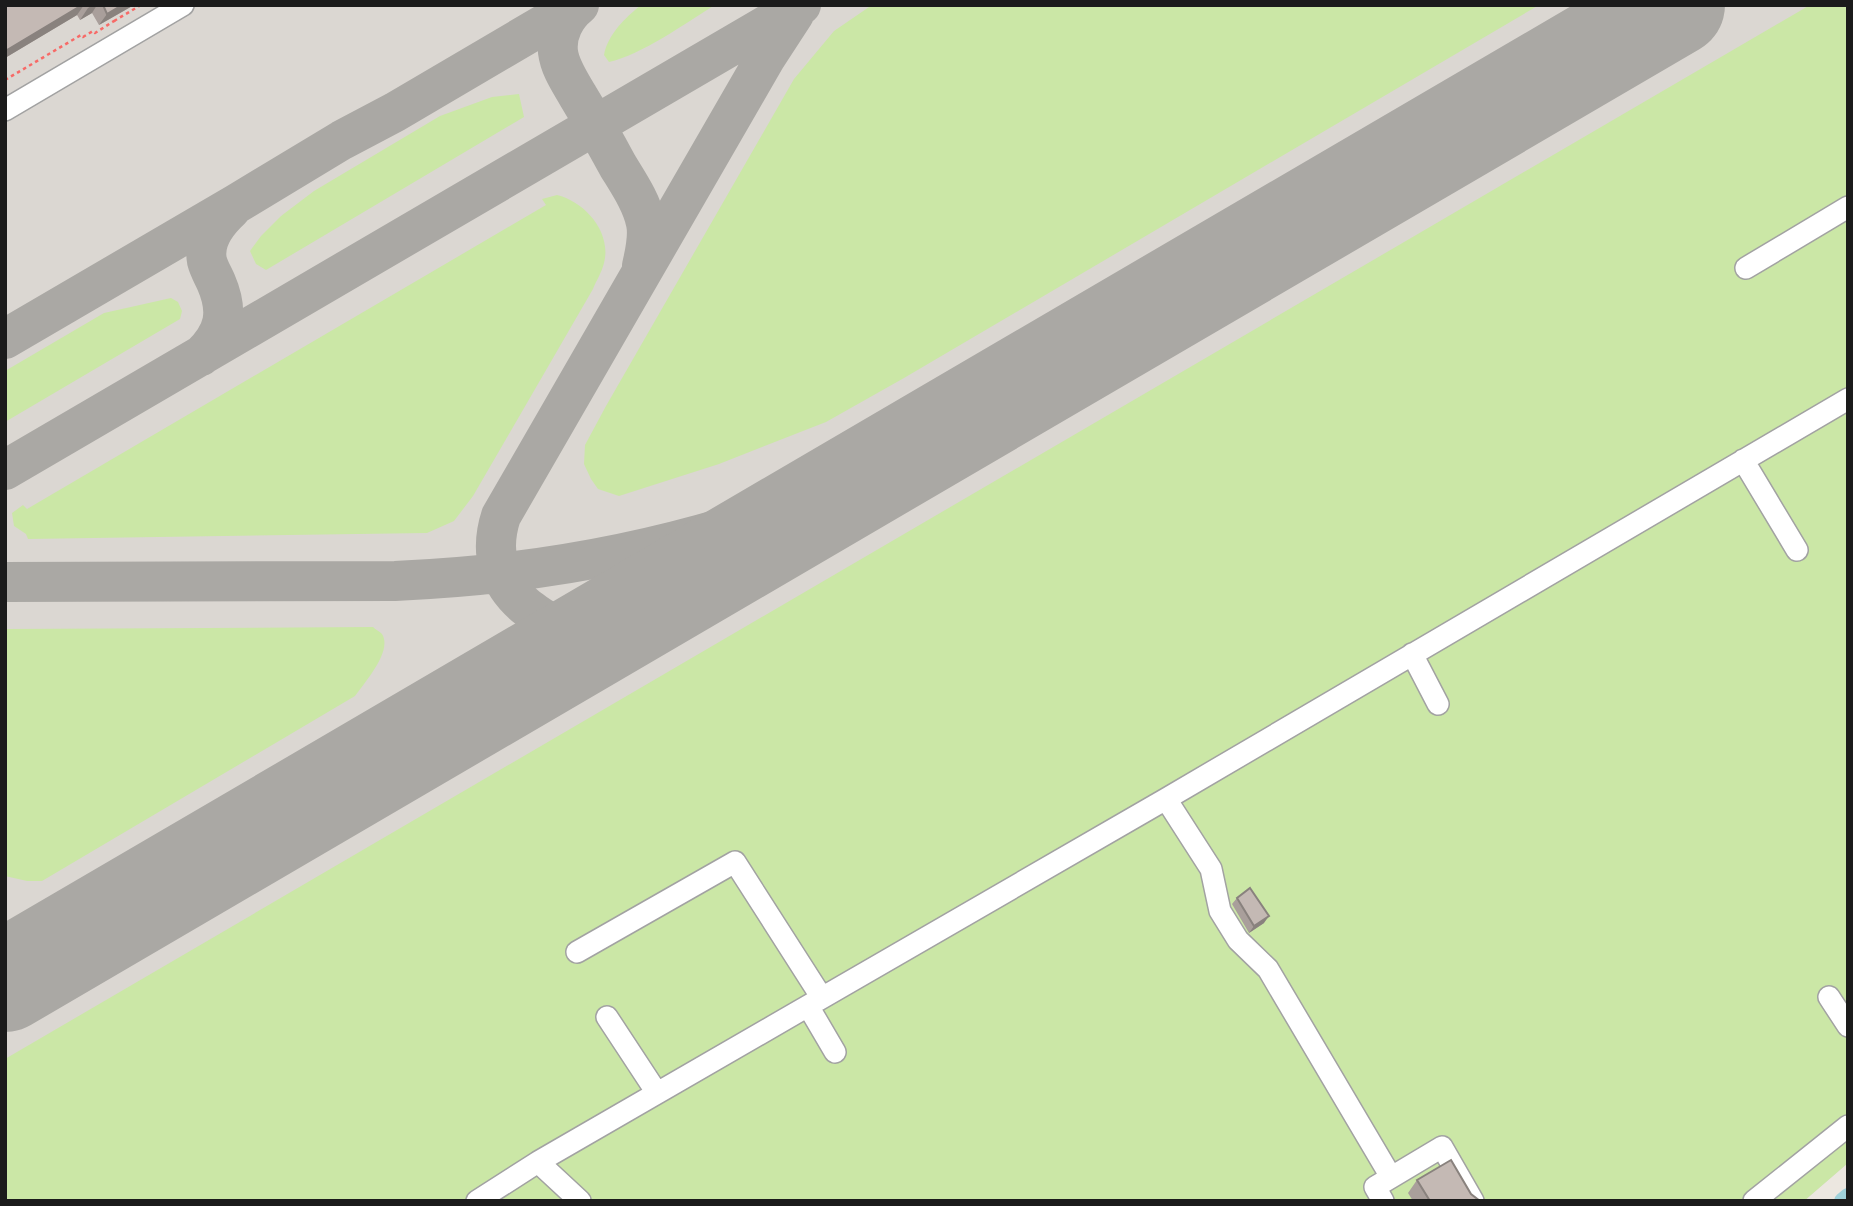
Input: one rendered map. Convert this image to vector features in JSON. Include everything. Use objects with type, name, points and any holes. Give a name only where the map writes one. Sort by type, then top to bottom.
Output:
[{"type":"lane","points":[[5,110],[120,31],[183,5]]},
{"type":"lane","points":[[1746,268],[1848,207]]},
{"type":"lane","points":[[477,1201],[538,1162],[1166,799],[1848,399]]},
{"type":"lane","points":[[1743,460],[1797,550]]},
{"type":"lane","points":[[1412,654],[1438,704]]},
{"type":"lane","points":[[1166,799],[1211,869],[1220,911],[1238,940],[1268,969],[1391,1177]]},
{"type":"lane","points":[[577,952],[735,862],[815,1002],[835,1052]]},
{"type":"lane","points":[[1829,997],[1848,1026]]},
{"type":"lane","points":[[607,1017],[657,1093]]},
{"type":"lane","points":[[1754,1201],[1848,1126]]},
{"type":"lane","points":[[1383,1201],[1375,1187],[1442,1147],[1474,1201]]},
{"type":"lane","points":[[538,1162],[580,1201]]},
{"type":"path","points":[[5,80],[81,35],[83,37],[93,31],[120,31],[142,5]]},
{"type":"shaded area","points":[[5,5],[1848,5],[1848,1163],[1804,1201],[5,1201]]},
{"type":"green space","points":[[641,5],[715,5],[649,46],[609,62],[604,55],[609,40],[623,21]]},
{"type":"green space","points":[[872,5],[1539,5],[826,422],[719,464],[619,496],[598,489],[584,464],[585,445],[606,406],[794,79],[834,31]]},
{"type":"green space","points":[[1810,5],[1848,5],[1848,1163],[1804,1201],[5,1201],[5,1059]]},
{"type":"green space","points":[[519,94],[524,117],[266,270],[256,264],[250,251],[261,236],[281,216],[314,191],[440,116],[492,97]]},
{"type":"green space","points":[[557,195],[577,204],[594,220],[604,240],[603,266],[593,289],[473,496],[454,521],[427,533],[28,539],[26,534],[14,526],[12,513],[23,505],[27,509],[546,205],[542,199]]},
{"type":"green space","points":[[171,298],[178,302],[182,311],[180,319],[5,422],[5,371],[104,313]]},
{"type":"green space","points":[[373,627],[382,634],[384,649],[381,658],[355,696],[42,881],[5,876],[5,629]]},
{"type":"building","points":[[5,5],[82,5],[7,50]]},
{"type":"building","points":[[103,5],[122,5],[107,14]]},
{"type":"building","points":[[1250,888],[1269,916],[1254,926],[1237,898]]},
{"type":"building","points":[[1451,1160],[1471,1194],[1480,1201],[1430,1201],[1417,1180]]},
{"type":"waterway","points":[[1842,1201],[1848,1196]]},
{"type":"taxiway","points":[[5,339],[577,5]]},
{"type":"taxiway","points":[[579,5],[560,32],[559,58],[641,208],[647,234],[642,266]]},
{"type":"taxiway","points":[[5,470],[801,5]]},
{"type":"taxiway","points":[[622,620],[590,626],[557,625],[529,609],[518,600],[503,579],[496,555],[497,530],[501,516],[766,57],[794,14]]},
{"type":"taxiway","points":[[201,356],[220,330],[223,313],[220,293],[207,261],[207,246],[216,226],[231,209]]},
{"type":"taxiway","points":[[5,582],[395,581],[484,575],[573,563],[703,534],[782,508],[885,466]]},
{"type":"taxiway","points":[[5,949],[43,949],[79,938]]},
{"type":"runway","points":[[5,981],[1674,5]]}]
